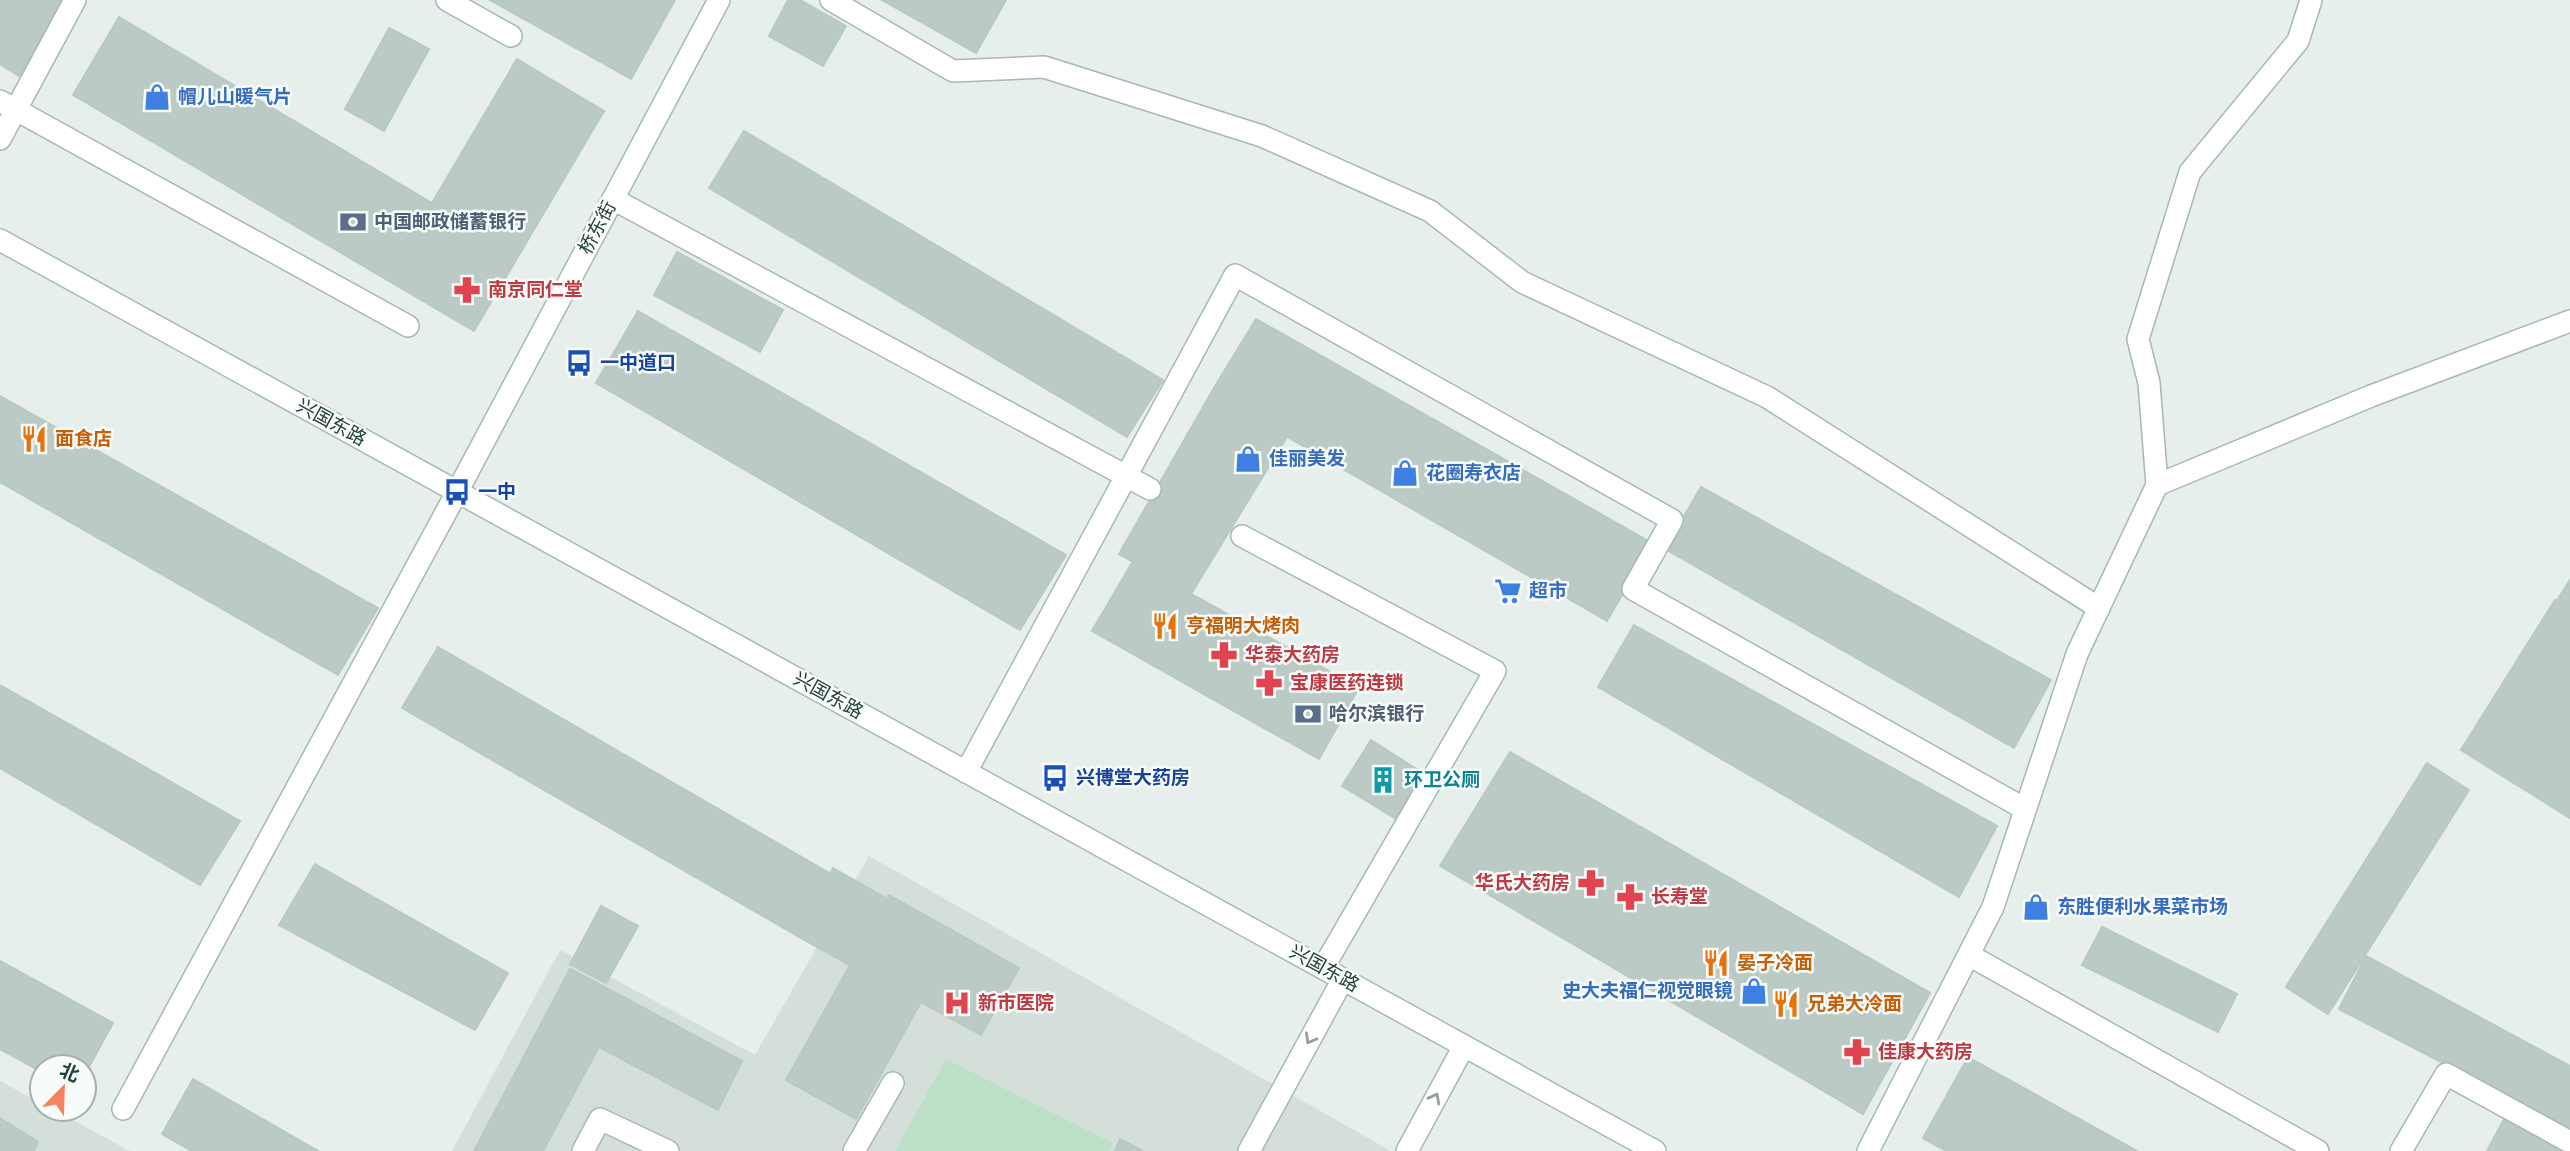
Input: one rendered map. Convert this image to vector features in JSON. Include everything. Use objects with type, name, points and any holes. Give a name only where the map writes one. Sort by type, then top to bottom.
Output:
[{"type":"street","points":[[0,139],[8,105],[75,0]]},
{"type":"street","points":[[447,0],[511,36]]},
{"type":"street","name":"桥东街","points":[[123,1109],[457,492],[719,0]]},
{"type":"street","points":[[831,0],[953,71],[1044,67],[1262,136],[1430,211],[1522,282],[1767,397],[2099,608]]},
{"type":"street","points":[[1868,1151],[1993,907],[2077,654],[2157,485],[2149,383],[2138,339],[2190,172],[2298,41],[2311,0]]},
{"type":"street","points":[[8,105],[408,326]]},
{"type":"street","points":[[613,199],[1150,489]]},
{"type":"street","name":"兴国东路","points":[[0,240],[1655,1151]]},
{"type":"street","points":[[966,772],[1235,275],[1672,520],[1633,589],[2025,809]]},
{"type":"street","points":[[2157,485],[2360,400],[2570,321]]},
{"type":"street","points":[[1242,536],[1495,671],[1323,968]]},
{"type":"street","points":[[1969,955],[2318,1151]]},
{"type":"street","points":[[1249,1151],[1343,979]]},
{"type":"street","points":[[1407,1151],[1464,1046]]},
{"type":"street","points":[[2402,1151],[2446,1074],[2570,1142]]},
{"type":"street","points":[[854,1151],[893,1083]]},
{"type":"street","points":[[583,1151],[600,1119],[667,1151]]},
{"type":"shaded area","name":"新市医院","points":[[869,856],[1391,1151],[452,1151],[560,950],[755,1055]]},
{"type":"shaded area","points":[[0,1081],[28,1096],[28,1123],[78,1123],[130,1151],[0,1151]]},
{"type":"green space","points":[[946,1059],[1113,1143],[1109,1151],[895,1151]]},
{"type":"building","points":[[0,0],[65,0],[19,76],[0,64]]},
{"type":"building","points":[[490,0],[675,0],[631,79]]},
{"type":"building","points":[[788,0],[800,0],[846,26],[823,66],[769,36]]},
{"type":"building","points":[[882,0],[1006,0],[976,53]]},
{"type":"building","points":[[119,17],[432,203],[517,59],[604,111],[474,331],[73,95]]},
{"type":"building","points":[[389,28],[429,49],[384,131],[345,109]]},
{"type":"building","points":[[744,131],[1163,380],[1127,437],[709,188]]},
{"type":"building","points":[[677,252],[783,310],[760,352],[654,295]]},
{"type":"building","points":[[638,311],[1066,555],[1020,630],[596,383]]},
{"type":"building","points":[[1256,319],[1652,543],[1607,621],[1211,393]]},
{"type":"building","points":[[1211,393],[1287,437],[1191,594],[1119,554]]},
{"type":"building","points":[[0,396],[378,608],[338,675],[0,482]]},
{"type":"building","points":[[1701,487],[2051,680],[2014,748],[1665,549]]},
{"type":"building","points":[[1133,561],[1359,688],[1319,759],[1092,631]]},
{"type":"building","points":[[2570,580],[2570,815],[2461,750]]},
{"type":"building","points":[[2555,600],[2570,610],[2570,818],[2461,750]]},
{"type":"building","points":[[1634,625],[1997,826],[1959,897],[1598,687]]},
{"type":"building","points":[[438,647],[829,873],[796,935],[402,708]]},
{"type":"building","points":[[0,685],[240,821],[200,885],[0,768]]},
{"type":"building","name":"环卫公厕","points":[[1371,740],[1424,774],[1396,819],[1342,786]]},
{"type":"building","points":[[1510,752],[1930,993],[1863,1114],[1440,866]]},
{"type":"building","points":[[2427,763],[2469,790],[2328,1014],[2286,987]]},
{"type":"building","points":[[315,864],[508,973],[475,1030],[279,925]]},
{"type":"building","points":[[833,868],[905,909],[867,975],[796,935]]},
{"type":"building","points":[[889,895],[1019,968],[981,1035],[921,1002],[856,1119],[786,1080]]},
{"type":"building","points":[[601,906],[638,926],[606,983],[570,964]]},
{"type":"building","points":[[2102,927],[2237,994],[2218,1032],[2082,965]]},
{"type":"building","points":[[2366,956],[2570,1066],[2570,1129],[2339,1009]]},
{"type":"building","points":[[0,961],[113,1023],[97,1053],[28,1053],[28,1064],[0,1049]]},
{"type":"building","points":[[570,969],[625,998],[543,1151],[474,1151]]},
{"type":"building","points":[[625,998],[742,1061],[718,1110],[599,1047]]},
{"type":"building","points":[[1968,1057],[2137,1151],[1946,1151],[1923,1138]]},
{"type":"building","points":[[193,1079],[318,1151],[192,1151],[162,1134]]},
{"type":"building","points":[[0,1118],[38,1142],[34,1151],[0,1151]]},
{"type":"building","points":[[2504,1119],[2562,1151],[2487,1151]]},
{"type":"building","points":[[1120,1139],[1143,1151],[1115,1151]]},
{"type":"place","name":"帽儿山暖气片","points":[[157,97]]},
{"type":"place","name":"中国邮政储蓄银行","points":[[353,222]]},
{"type":"place","name":"南京同仁堂","points":[[467,290]]},
{"type":"place","name":"一中道口","points":[[579,363]]},
{"type":"place","name":"面食店","points":[[34,439]]},
{"type":"place","name":"佳丽美发","points":[[1248,459]]},
{"type":"place","name":"花圈寿衣店","points":[[1405,473]]},
{"type":"place","name":"一中","points":[[457,492]]},
{"type":"place","name":"超市","points":[[1508,591]]},
{"type":"place","name":"亨福明大烤肉","points":[[1165,626]]},
{"type":"place","name":"华泰大药房","points":[[1224,655]]},
{"type":"place","name":"宝康医药连锁","points":[[1269,683]]},
{"type":"place","name":"哈尔滨银行","points":[[1308,714]]},
{"type":"place","name":"兴博堂大药房","points":[[1055,778]]},
{"type":"place","name":"环卫公厕","points":[[1383,780]]},
{"type":"place","name":"华氏大药房","points":[[1591,883]]},
{"type":"place","name":"长寿堂","points":[[1630,897]]},
{"type":"place","name":"东胜便利水果菜市场","points":[[2036,907]]},
{"type":"place","name":"晏子冷面","points":[[1716,963]]},
{"type":"place","name":"史大夫福仁视觉眼镜","points":[[1754,991]]},
{"type":"place","name":"新市医院","points":[[957,1003]]},
{"type":"place","name":"兄弟大冷面","points":[[1786,1004]]},
{"type":"place","name":"佳康大药房","points":[[1857,1052]]}]
